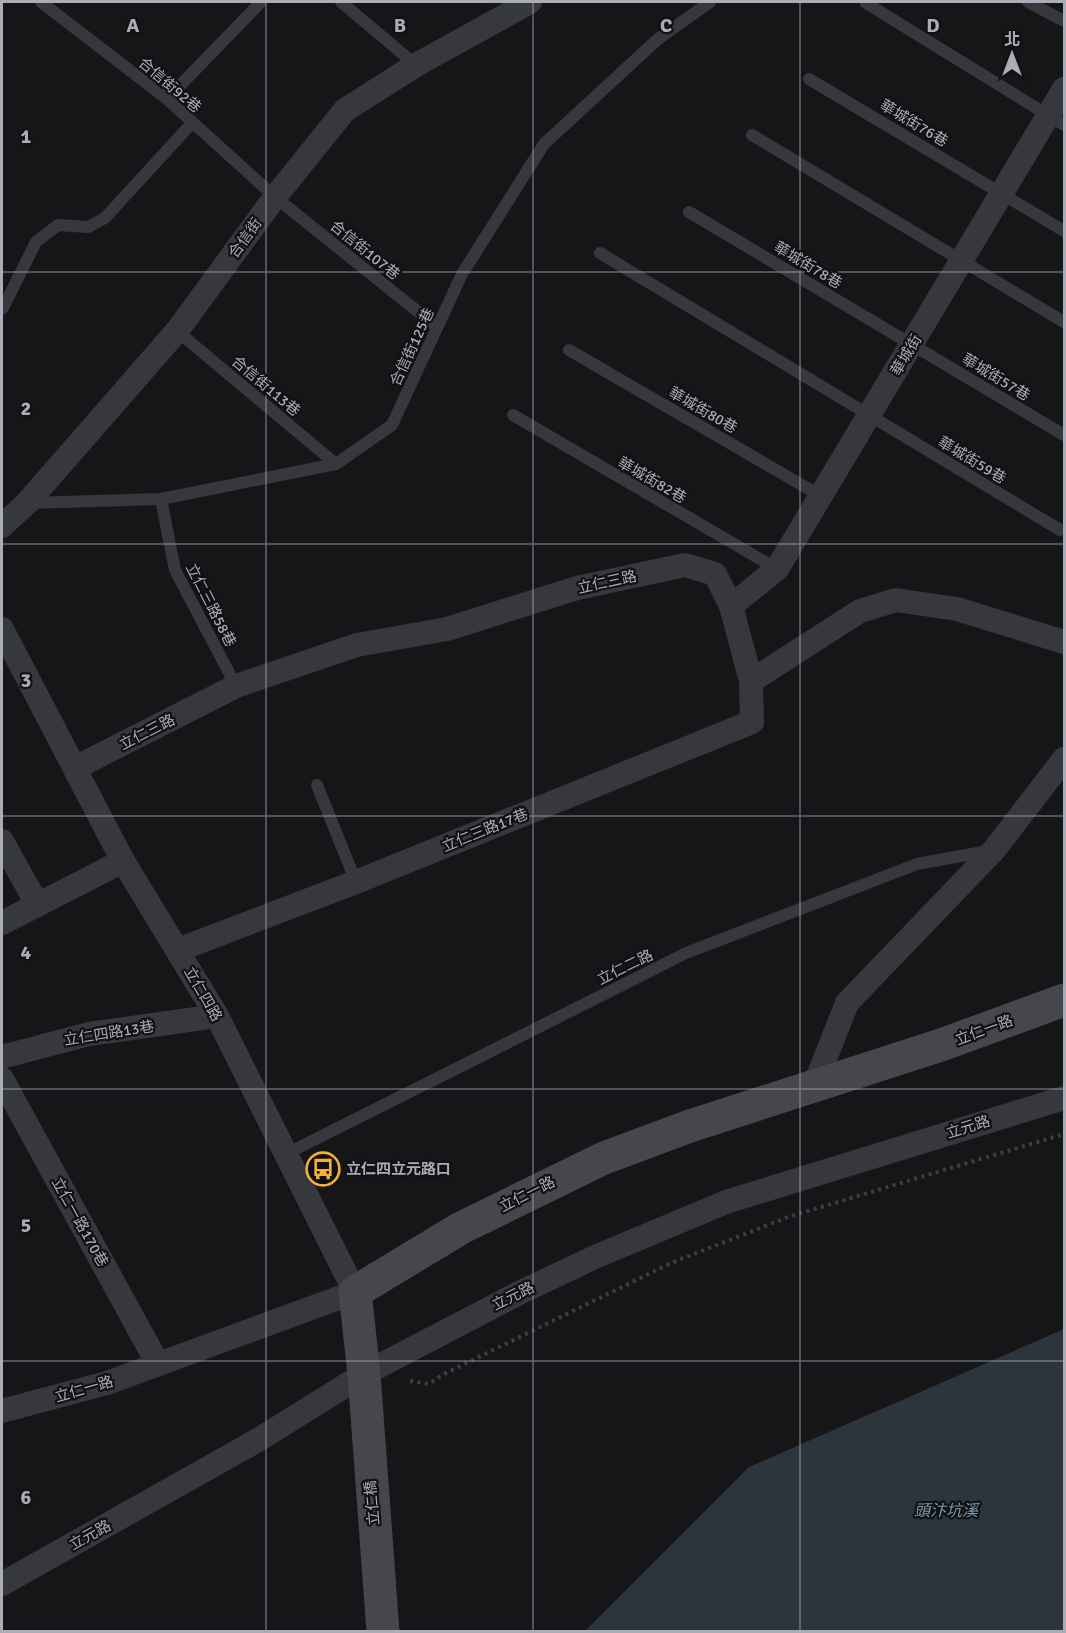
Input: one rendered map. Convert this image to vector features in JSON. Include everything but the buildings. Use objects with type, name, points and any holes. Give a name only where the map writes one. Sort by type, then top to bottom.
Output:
[{"type":"street","name":"合信街","points":[[2,526],[27,503],[177,332],[275,198],[345,111],[416,65],[531,2]]},
{"type":"street","name":"華城街","points":[[731,606],[777,570],[1002,194],[1057,120],[1065,90]]},
{"type":"street","name":"立仁三路","points":[[75,768],[236,686],[357,645],[447,629],[577,588],[685,566],[715,574],[731,606],[751,681]]},
{"type":"street","points":[[751,681],[860,611],[896,600],[957,609],[1065,642]]},
{"type":"street","name":"立仁四路","points":[[2,630],[123,861],[217,1016],[355,1292],[364,1374]]},
{"type":"street","name":"立仁三路17巷","points":[[178,950],[357,882],[752,722],[751,681]]},
{"type":"street","points":[[815,1084],[847,1003],[994,850],[1065,759]]},
{"type":"street","points":[[2,841],[37,904]]},
{"type":"street","points":[[2,923],[123,861]]},
{"type":"street","name":"立仁一路","points":[[2,1412],[107,1383],[355,1292],[461,1228],[552,1181],[604,1158],[815,1084],[941,1046],[1065,1000]]},
{"type":"street","name":"立仁四路13巷","points":[[2,1057],[89,1034],[217,1016]]},
{"type":"street","name":"立仁一路170巷","points":[[2,1079],[158,1364]]},
{"type":"street","name":"立元路","points":[[2,1584],[258,1440],[364,1374],[519,1293],[695,1214],[807,1176],[1065,1098]]},
{"type":"street","name":"立仁橋","points":[[364,1374],[383,1632]]},
{"type":"lane","name":"合信街92巷","points":[[41,2],[167,99],[275,198]]},
{"type":"lane","points":[[167,99],[261,2]]},
{"type":"lane","points":[[341,2],[416,65]]},
{"type":"lane","name":"合信街125巷","points":[[27,503],[161,499],[336,464],[392,425],[462,274],[544,144],[658,39],[710,2]]},
{"type":"lane","points":[[1028,2],[1065,21]]},
{"type":"lane","points":[[866,3],[1057,120]]},
{"type":"lane","name":"華城街76巷","points":[[810,79],[1065,231]]},
{"type":"lane","points":[[3,308],[36,242],[58,225],[88,228],[105,219],[192,123]]},
{"type":"lane","points":[[752,135],[1065,322]]},
{"type":"lane","name":"合信街107巷","points":[[275,198],[437,327]]},
{"type":"lane","name":"華城街78巷","points":[[689,212],[912,345]]},
{"type":"lane","name":"華城街59巷","points":[[600,254],[1060,531]]},
{"type":"lane","name":"合信街113巷","points":[[177,332],[336,464]]},
{"type":"lane","name":"華城街57巷","points":[[912,345],[1065,435]]},
{"type":"lane","name":"華城街80巷","points":[[569,351],[821,496]]},
{"type":"lane","name":"華城街82巷","points":[[513,416],[777,570]]},
{"type":"lane","name":"立仁三路58巷","points":[[161,499],[175,570],[236,686]]},
{"type":"lane","points":[[316,785],[357,882]]},
{"type":"lane","name":"立仁二路","points":[[286,1154],[686,953],[917,864],[994,850]]},
{"type":"path","points":[[364,1374],[429,1384],[442,1375],[591,1301],[693,1255],[788,1217],[1065,1134]]},
{"type":"water","name":"頭汴坑溪","points":[[1064,1329],[1064,1631],[585,1631],[749,1467]]},
{"type":"place","name":"立仁四立元路口","points":[[323,1169]]}]
